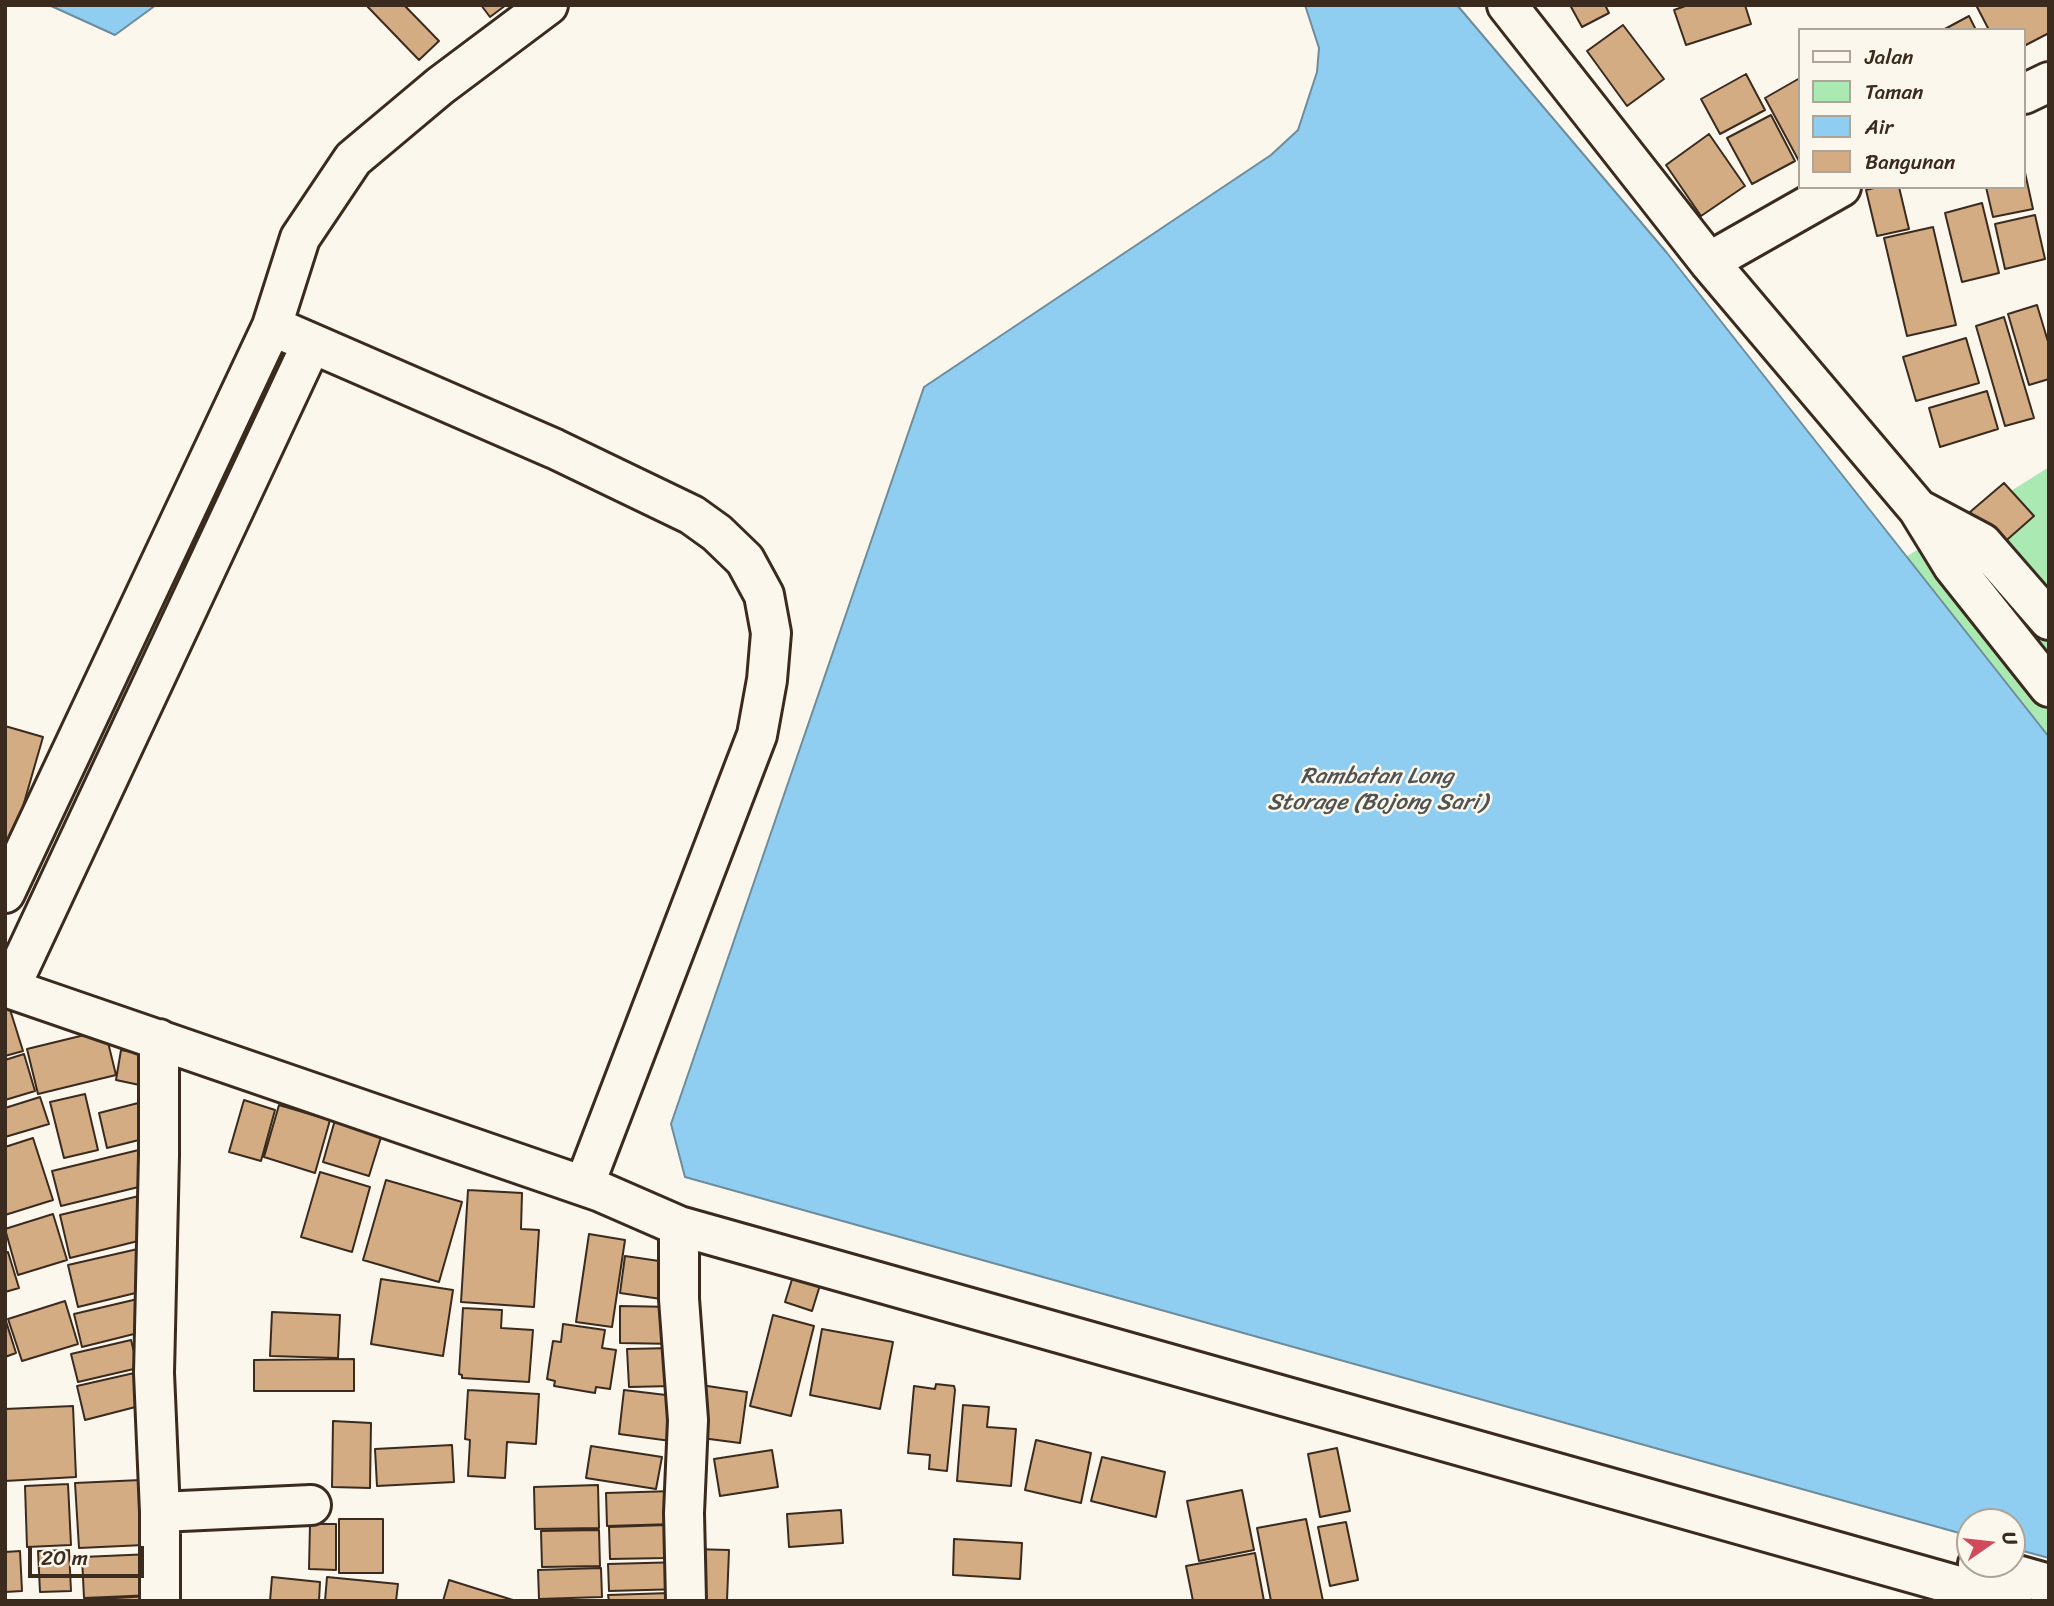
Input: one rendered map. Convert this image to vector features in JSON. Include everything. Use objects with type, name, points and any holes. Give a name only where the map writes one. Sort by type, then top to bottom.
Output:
[{"type":"street","points":[[5,893],[272,326],[300,238],[353,159],[440,86],[548,5]]},
{"type":"street","points":[[1507,5],[1709,262],[1918,509],[1954,566],[2049,687]]},
{"type":"street","points":[[2026,93],[2049,82]]},
{"type":"street","points":[[1709,262],[1837,189]]},
{"type":"street","points":[[272,326],[555,449],[692,515],[717,533],[746,560],[764,596],[771,633],[767,680],[757,735],[593,1189]]},
{"type":"street","points":[[311,345],[8,988],[593,1189],[679,1226],[2012,1601]]},
{"type":"street","points":[[1918,509],[1982,543],[2049,620]]},
{"type":"street","points":[[159,1039],[154,1373],[160,1512],[160,1601]]},
{"type":"street","points":[[593,1189],[654,1194],[1956,1558]]},
{"type":"street","points":[[679,1226],[679,1299],[688,1420],[684,1513],[686,1601]]},
{"type":"street","points":[[160,1512],[310,1505]]},
{"type":"street","points":[[2026,1578],[2049,1584]]},
{"type":"green space","points":[[2049,467],[2049,750],[1901,560]]},
{"type":"water","points":[[49,5],[156,5],[115,35]]},
{"type":"water","name":"Rambatan Long Storage (Bojong Sari)","points":[[1305,5],[1457,5],[1667,253],[2049,737],[2049,1558],[2026,1552],[2026,1508],[1956,1508],[1956,1532],[685,1177],[671,1124],[924,387],[1271,155],[1298,130],[1317,72],[1319,48]]},
{"type":"building","points":[[366,5],[404,5],[439,41],[419,60]]},
{"type":"building","points":[[481,5],[506,5],[490,17]]},
{"type":"building","points":[[1570,5],[1605,5],[1609,13],[1582,27]]},
{"type":"building","points":[[1688,5],[1745,5],[1751,24],[1686,45],[1674,10]]},
{"type":"building","points":[[1976,5],[2047,5],[2049,9],[2049,33],[2026,45],[2026,28],[1988,28]]},
{"type":"building","points":[[1969,16],[1975,28],[1947,28]]},
{"type":"building","points":[[1623,25],[1664,79],[1627,106],[1587,51]]},
{"type":"building","points":[[1746,74],[1765,110],[1720,134],[1701,99]]},
{"type":"building","points":[[1798,79],[1798,159],[1765,98]]},
{"type":"building","points":[[1771,115],[1795,161],[1752,184],[1727,138]]},
{"type":"building","points":[[1709,134],[1745,186],[1701,216],[1666,165]]},
{"type":"building","points":[[2026,177],[2033,209],[1993,217],[1986,189],[2026,189]]},
{"type":"building","points":[[1899,189],[1909,229],[1877,236],[1866,190]]},
{"type":"building","points":[[1982,203],[1999,273],[1962,282],[1945,213]]},
{"type":"building","points":[[2035,215],[2045,259],[2005,269],[1995,224]]},
{"type":"building","points":[[1933,227],[1956,325],[1907,336],[1884,238]]},
{"type":"building","points":[[2037,305],[2049,345],[2049,379],[2029,385],[2008,314]]},
{"type":"building","points":[[2004,317],[2034,418],[2005,426],[1976,326]]},
{"type":"building","points":[[1966,338],[1979,383],[1916,401],[1903,357]]},
{"type":"building","points":[[1987,391],[1998,429],[1940,447],[1929,408]]},
{"type":"building","points":[[2004,483],[2034,516],[2000,546],[1970,512]]},
{"type":"building","points":[[5,726],[43,737],[5,869]]},
{"type":"building","points":[[5,1003],[8,1003],[23,1051],[5,1056]]},
{"type":"building","points":[[105,1030],[116,1075],[38,1094],[27,1049]]},
{"type":"building","points":[[121,1050],[155,1056],[149,1087],[116,1080]]},
{"type":"building","points":[[24,1054],[35,1091],[5,1100],[5,1060]]},
{"type":"building","points":[[85,1094],[98,1150],[64,1158],[50,1102]]},
{"type":"building","points":[[40,1097],[49,1124],[5,1137],[5,1108]]},
{"type":"building","points":[[150,1100],[159,1135],[107,1148],[99,1113]]},
{"type":"building","points":[[244,1100],[275,1110],[261,1161],[229,1152]]},
{"type":"building","points":[[279,1105],[330,1120],[315,1173],[264,1157]]},
{"type":"building","points":[[335,1120],[382,1134],[369,1176],[323,1162]]},
{"type":"building","points":[[33,1138],[53,1200],[5,1215],[5,1147]]},
{"type":"building","points":[[147,1148],[155,1183],[61,1206],[52,1171]]},
{"type":"building","points":[[320,1172],[370,1187],[352,1252],[301,1237]]},
{"type":"building","points":[[386,1180],[462,1202],[439,1282],[363,1260]]},
{"type":"building","points":[[468,1190],[522,1193],[521,1229],[539,1230],[534,1307],[461,1302]]},
{"type":"building","points":[[143,1195],[154,1237],[70,1258],[60,1215]]},
{"type":"building","points":[[53,1214],[67,1260],[18,1275],[5,1229]]},
{"type":"building","points":[[589,1234],[625,1240],[612,1327],[576,1322]]},
{"type":"building","points":[[142,1248],[152,1289],[78,1307],[68,1265]]},
{"type":"building","points":[[8,1252],[19,1288],[5,1292],[5,1253]]},
{"type":"building","points":[[625,1256],[673,1263],[668,1300],[620,1293]]},
{"type":"building","points":[[794,1273],[821,1282],[812,1311],[785,1302]]},
{"type":"building","points":[[381,1279],[453,1290],[443,1356],[371,1344]]},
{"type":"building","points":[[146,1297],[154,1329],[82,1347],[74,1314]]},
{"type":"building","points":[[65,1301],[78,1344],[22,1361],[8,1319]]},
{"type":"building","points":[[620,1306],[676,1307],[676,1344],[620,1343]]},
{"type":"building","points":[[463,1308],[502,1310],[501,1328],[533,1330],[529,1382],[462,1378],[459,1374]]},
{"type":"building","points":[[272,1312],[340,1315],[338,1358],[270,1356]]},
{"type":"building","points":[[773,1315],[814,1326],[791,1416],[750,1406]]},
{"type":"building","points":[[5,1318],[16,1353],[5,1357]]},
{"type":"building","points":[[563,1324],[605,1330],[602,1348],[616,1350],[610,1389],[596,1387],[595,1393],[554,1386],[555,1381],[547,1379],[553,1341],[561,1342]]},
{"type":"building","points":[[822,1329],[893,1342],[880,1409],[810,1395]]},
{"type":"building","points":[[131,1340],[138,1368],[78,1382],[71,1354]]},
{"type":"building","points":[[672,1348],[673,1386],[629,1387],[627,1349]]},
{"type":"building","points":[[354,1359],[354,1391],[254,1391],[254,1360]]},
{"type":"building","points":[[143,1371],[151,1403],[85,1420],[77,1386]]},
{"type":"building","points":[[936,1384],[954,1386],[955,1390],[947,1471],[929,1469],[930,1455],[908,1453],[914,1386],[935,1389]]},
{"type":"building","points":[[701,1385],[747,1392],[740,1443],[694,1437]]},
{"type":"building","points":[[468,1390],[539,1394],[536,1444],[507,1442],[505,1478],[468,1476],[470,1440],[465,1439]]},
{"type":"building","points":[[624,1390],[683,1397],[678,1442],[619,1434]]},
{"type":"building","points":[[963,1405],[989,1407],[987,1427],[1016,1429],[1011,1486],[957,1481]]},
{"type":"building","points":[[73,1406],[76,1477],[5,1481],[5,1409]]},
{"type":"building","points":[[333,1421],[371,1423],[370,1488],[332,1487]]},
{"type":"building","points":[[1036,1440],[1091,1453],[1081,1503],[1025,1490]]},
{"type":"building","points":[[452,1445],[454,1482],[377,1486],[375,1449]]},
{"type":"building","points":[[591,1446],[662,1457],[656,1489],[586,1478]]},
{"type":"building","points":[[1337,1448],[1350,1511],[1320,1517],[1308,1454]]},
{"type":"building","points":[[772,1450],[778,1487],[720,1496],[714,1459]]},
{"type":"building","points":[[1102,1457],[1165,1472],[1156,1517],[1091,1501]]},
{"type":"building","points":[[141,1480],[144,1545],[79,1548],[75,1483]]},
{"type":"building","points":[[68,1484],[71,1545],[27,1547],[25,1486]]},
{"type":"building","points":[[598,1485],[599,1528],[535,1529],[534,1487]]},
{"type":"building","points":[[1242,1490],[1254,1550],[1199,1561],[1187,1501]]},
{"type":"building","points":[[674,1491],[675,1524],[607,1526],[606,1493]]},
{"type":"building","points":[[841,1510],[843,1543],[789,1547],[787,1514]]},
{"type":"building","points":[[339,1519],[383,1519],[383,1573],[339,1573]]},
{"type":"building","points":[[1306,1519],[1323,1601],[1271,1601],[1257,1528]]},
{"type":"building","points":[[1346,1522],[1358,1580],[1330,1586],[1318,1527]]},
{"type":"building","points":[[310,1524],[336,1524],[336,1570],[309,1569]]},
{"type":"building","points":[[666,1525],[667,1558],[610,1559],[609,1527]]},
{"type":"building","points":[[599,1530],[600,1566],[542,1567],[541,1531]]},
{"type":"building","points":[[954,1539],[1022,1543],[1020,1579],[953,1575]]},
{"type":"building","points":[[692,1549],[729,1550],[727,1601],[690,1600]]},
{"type":"building","points":[[69,1550],[71,1591],[40,1592],[38,1551]]},
{"type":"building","points":[[20,1551],[22,1591],[5,1592],[5,1552]]},
{"type":"building","points":[[1255,1553],[1264,1601],[1193,1601],[1186,1566]]},
{"type":"building","points":[[152,1554],[154,1595],[84,1598],[82,1557]]},
{"type":"building","points":[[683,1562],[683,1589],[609,1591],[608,1564]]},
{"type":"building","points":[[601,1568],[602,1597],[539,1599],[538,1570]]},
{"type":"building","points":[[272,1577],[320,1582],[319,1601],[270,1601]]},
{"type":"building","points":[[327,1577],[398,1584],[396,1601],[325,1601]]},
{"type":"building","points":[[449,1580],[516,1601],[443,1601]]},
{"type":"building","points":[[670,1593],[670,1601],[609,1601],[608,1595]]},
{"type":"building","points":[[150,1596],[151,1601],[80,1601],[80,1600]]}]
